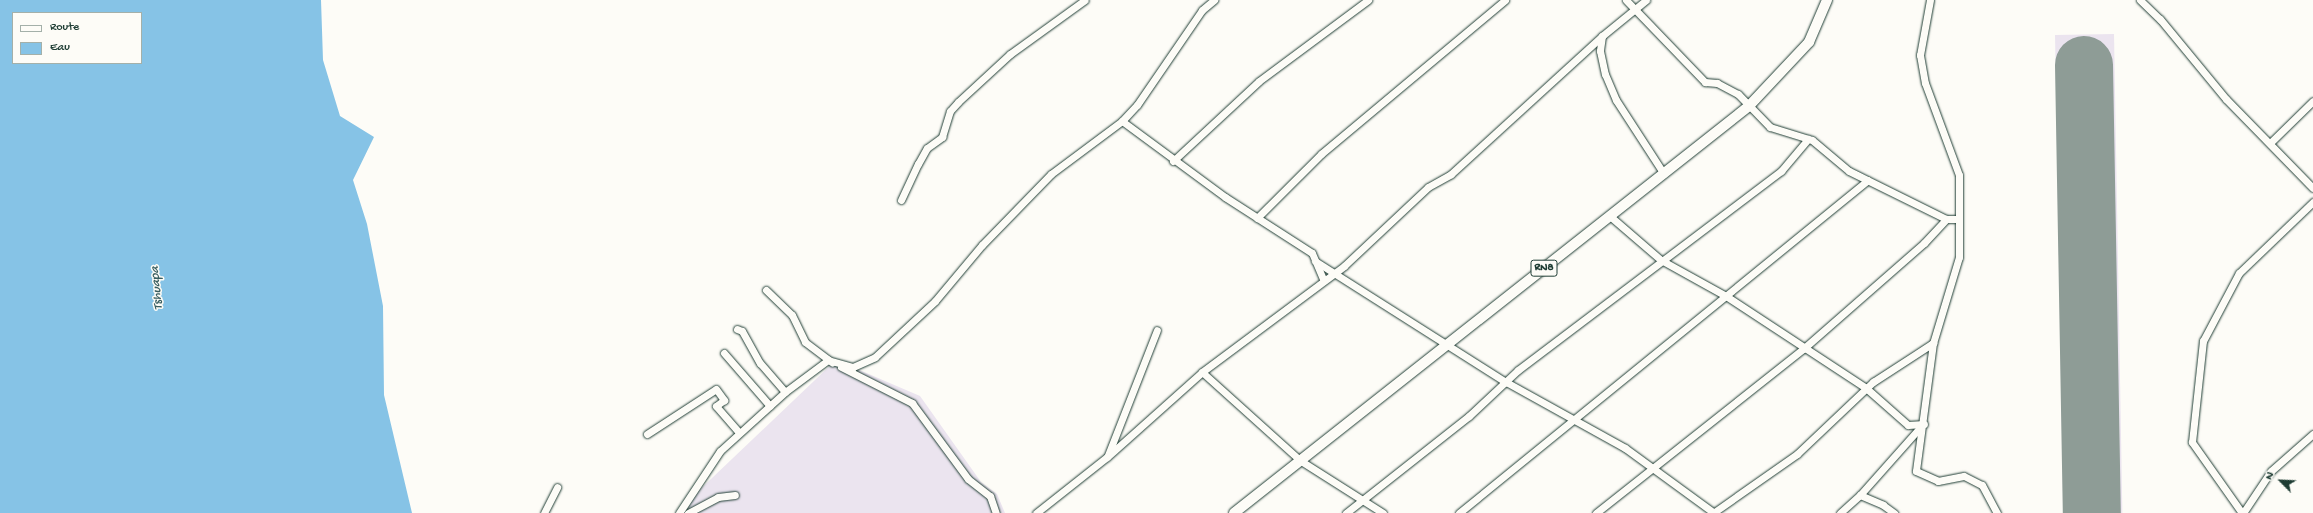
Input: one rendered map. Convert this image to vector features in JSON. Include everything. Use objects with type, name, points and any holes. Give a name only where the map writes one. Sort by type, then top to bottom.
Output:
[{"type":"main road","name":"RN8","points":[[1234,513],[1301,461],[1445,344],[1611,217],[1749,106],[1809,42],[1827,0]]},
{"type":"street","points":[[901,200],[927,148],[942,137],[950,111],[958,102],[1010,54],[1084,0]]},
{"type":"street","points":[[828,360],[853,367],[875,357],[935,301],[982,245],[1052,174],[1122,121],[1172,57],[1202,10],[1214,0]]},
{"type":"street","points":[[1173,161],[1259,81],[1368,0]]},
{"type":"street","points":[[1257,218],[1321,154],[1505,0]]},
{"type":"street","points":[[1626,0],[1633,10],[1705,82],[1718,83],[1738,94],[1770,127],[1808,139],[1849,171],[1946,219],[1958,220]]},
{"type":"street","points":[[1036,513],[1107,457],[1202,372],[1336,272],[1428,188],[1452,174],[1602,36],[1646,0]]},
{"type":"street","points":[[1930,0],[1920,54],[1925,83],[1959,175],[1959,257],[1934,343],[1924,424],[1916,471],[1938,481],[1964,476],[1982,485],[1997,513]]},
{"type":"street","points":[[2140,0],[2160,19],[2226,99],[2313,188]]},
{"type":"street","points":[[1602,36],[1600,51],[1605,74],[1616,100],[1664,174]]},
{"type":"street","points":[[2270,143],[2313,101]]},
{"type":"street","points":[[1122,121],[1173,161],[1312,253],[1324,280]]},
{"type":"street","points":[[1346,513],[1469,416],[1506,382],[1661,260],[1781,171],[1808,139]]},
{"type":"street","points":[[1459,513],[1868,180]]},
{"type":"street","points":[[2313,202],[2239,272],[2203,341],[2192,442],[2242,513],[2271,471],[2313,434]]},
{"type":"street","points":[[1611,217],[1661,260],[1726,296],[1804,349],[1866,388],[1908,425],[1924,424]]},
{"type":"street","points":[[1596,513],[1651,468],[1804,349],[1924,243],[1946,219]]},
{"type":"street","points":[[1315,260],[1336,272],[1445,344],[1470,356],[1506,382],[1625,448],[1713,513],[1797,454],[1866,388],[1934,343]]},
{"type":"street","points":[[766,290],[792,316],[805,342],[828,360],[912,403],[968,479],[990,496],[996,513]]},
{"type":"street","points":[[737,329],[742,331],[755,356],[785,392]]},
{"type":"street","points":[[1107,457],[1157,330]]},
{"type":"street","points":[[724,353],[770,406]]},
{"type":"street","points":[[679,513],[711,463],[739,432],[785,392],[828,360]]},
{"type":"street","points":[[1202,372],[1301,461],[1383,513]]},
{"type":"street","points":[[647,434],[716,389],[724,400],[716,406],[739,432]]},
{"type":"street","points":[[1840,513],[1860,495],[1924,424]]},
{"type":"street","points":[[544,513],[557,487]]},
{"type":"street","points":[[688,513],[718,497],[735,495]]},
{"type":"street","points":[[1860,495],[1883,504],[1894,513]]},
{"type":"shaded area","points":[[2114,34],[2122,513],[2063,513],[2055,35]]},
{"type":"shaded area","points":[[836,360],[920,396],[981,482],[997,494],[1005,513],[687,513],[691,498]]},
{"type":"water","name":"Tshuapa","points":[[0,0],[321,0],[323,60],[340,116],[374,137],[353,180],[367,224],[383,306],[384,395],[412,513],[0,513]]},
{"type":"runway","points":[[2084,65],[2092,513]]}]
